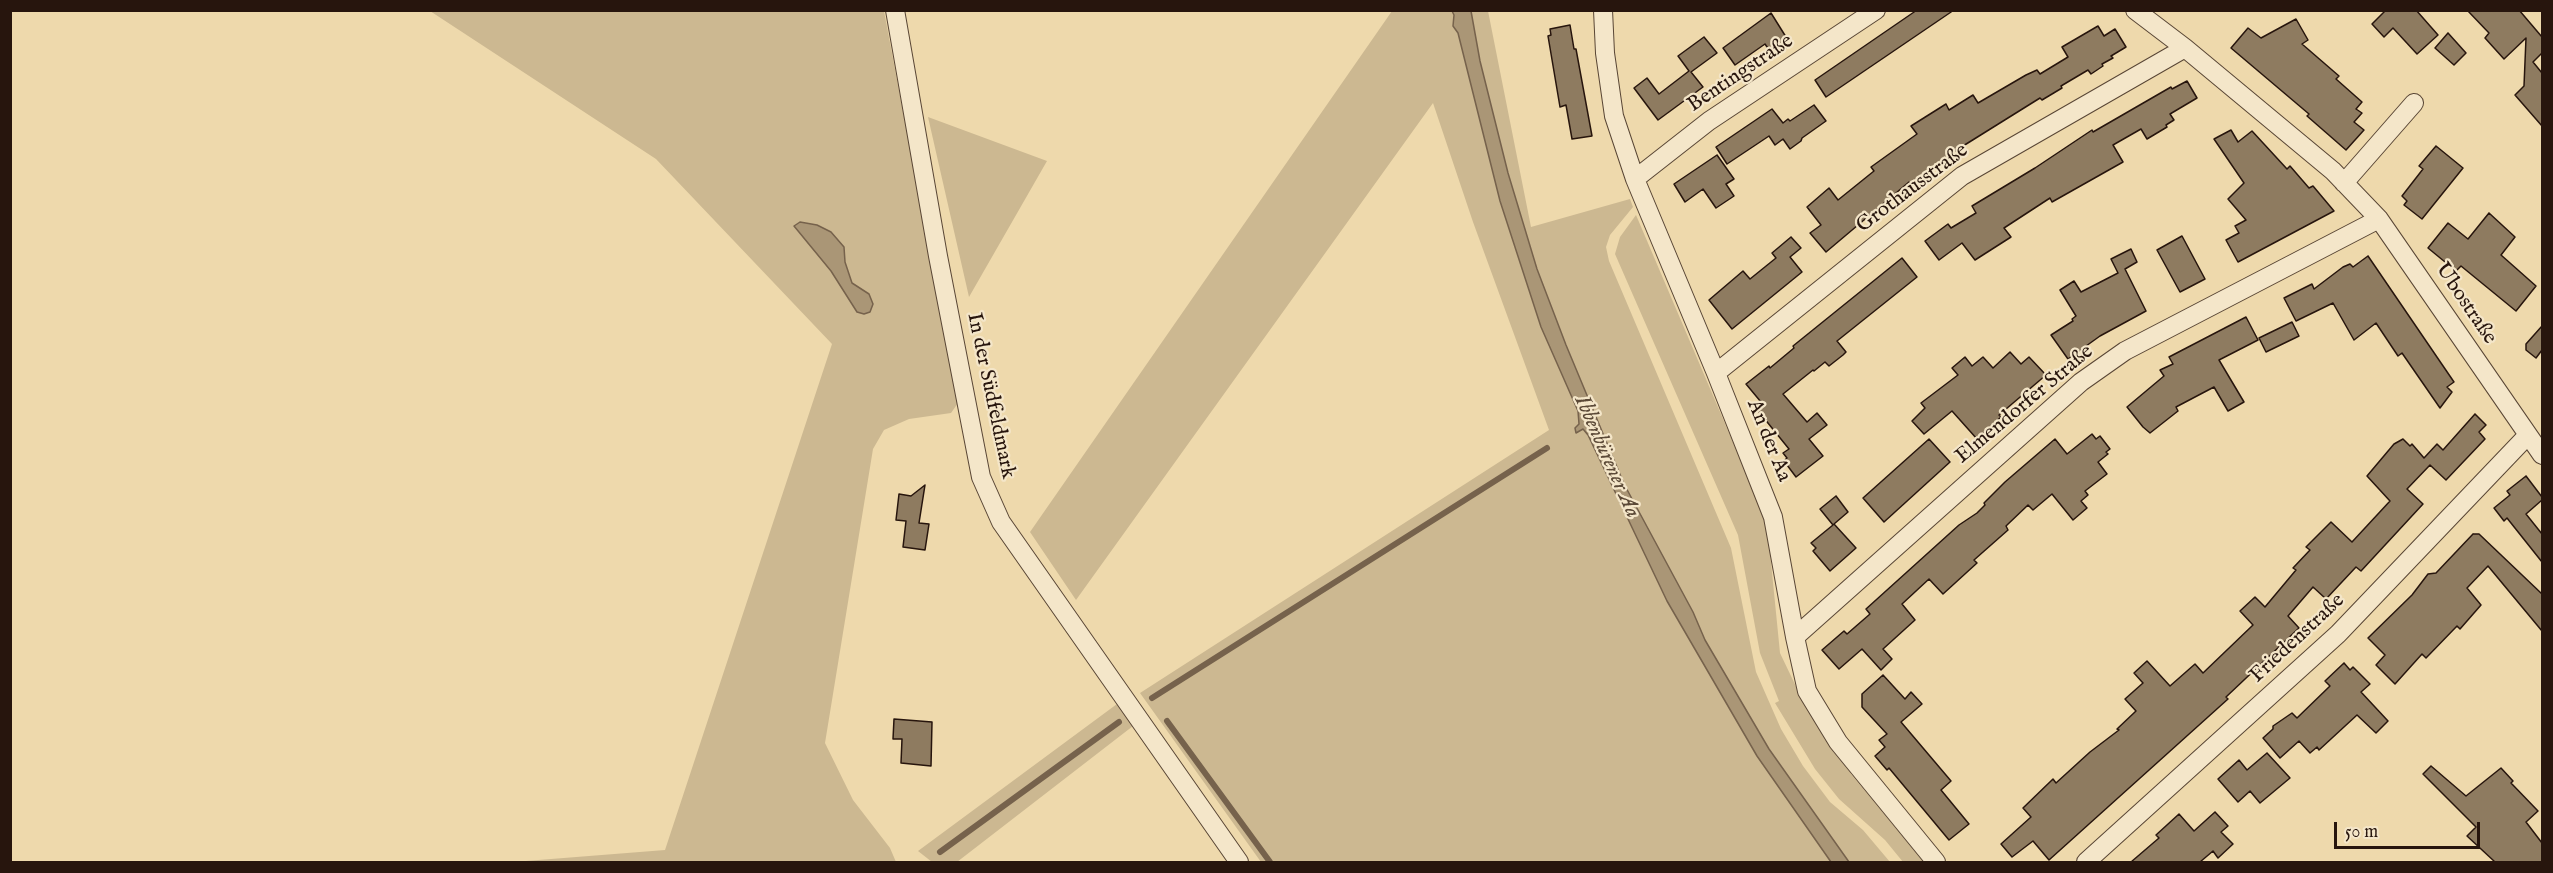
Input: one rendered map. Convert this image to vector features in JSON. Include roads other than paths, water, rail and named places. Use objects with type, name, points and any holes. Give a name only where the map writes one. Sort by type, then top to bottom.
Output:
[{"type":"street","name":"In der Südfeldmark","points":[[895,10],[981,477],[1001,522],[1239,862]]},
{"type":"street","name":"An der Aa","points":[[1603,10],[1605,53],[1614,116],[1635,179],[1773,517],[1794,637],[1808,691],[1838,742],[1936,862]]},
{"type":"street","name":"Bentingstraße","points":[[1635,179],[1709,121],[1876,10]]},
{"type":"street","name":"Ubostraße","points":[[2135,10],[2185,48],[2343,183],[2379,219],[2542,455]]},
{"type":"street","name":"Grothausstraße","points":[[1716,373],[1962,176],[2185,48]]},
{"type":"street","points":[[2343,183],[2415,103]]},
{"type":"street","name":"Elmendorfer Straße","points":[[1794,637],[2081,382],[2125,351],[2379,219]]},
{"type":"street","name":"Friedenstraße","points":[[2086,862],[2338,634],[2528,435]]},
{"type":"water","name":"Ibbenbürener Aa","points":[[1452,11],[1471,11],[1480,61],[1508,173],[1537,269],[1624,484],[1693,612],[1705,640],[1769,749],[1849,862],[1831,862],[1757,756],[1667,601],[1588,435],[1583,429],[1576,433],[1575,428],[1579,424],[1578,411],[1541,327],[1500,201],[1458,33],[1453,26]]},
{"type":"water","points":[[800,222],[817,225],[831,232],[844,247],[845,262],[852,283],[869,294],[873,304],[870,312],[864,314],[857,312],[831,271],[794,226]]},
{"type":"waterway","points":[[1152,698],[1547,448]]},
{"type":"waterway","points":[[1167,721],[1270,862]]},
{"type":"waterway","points":[[940,852],[1119,722]]}]
